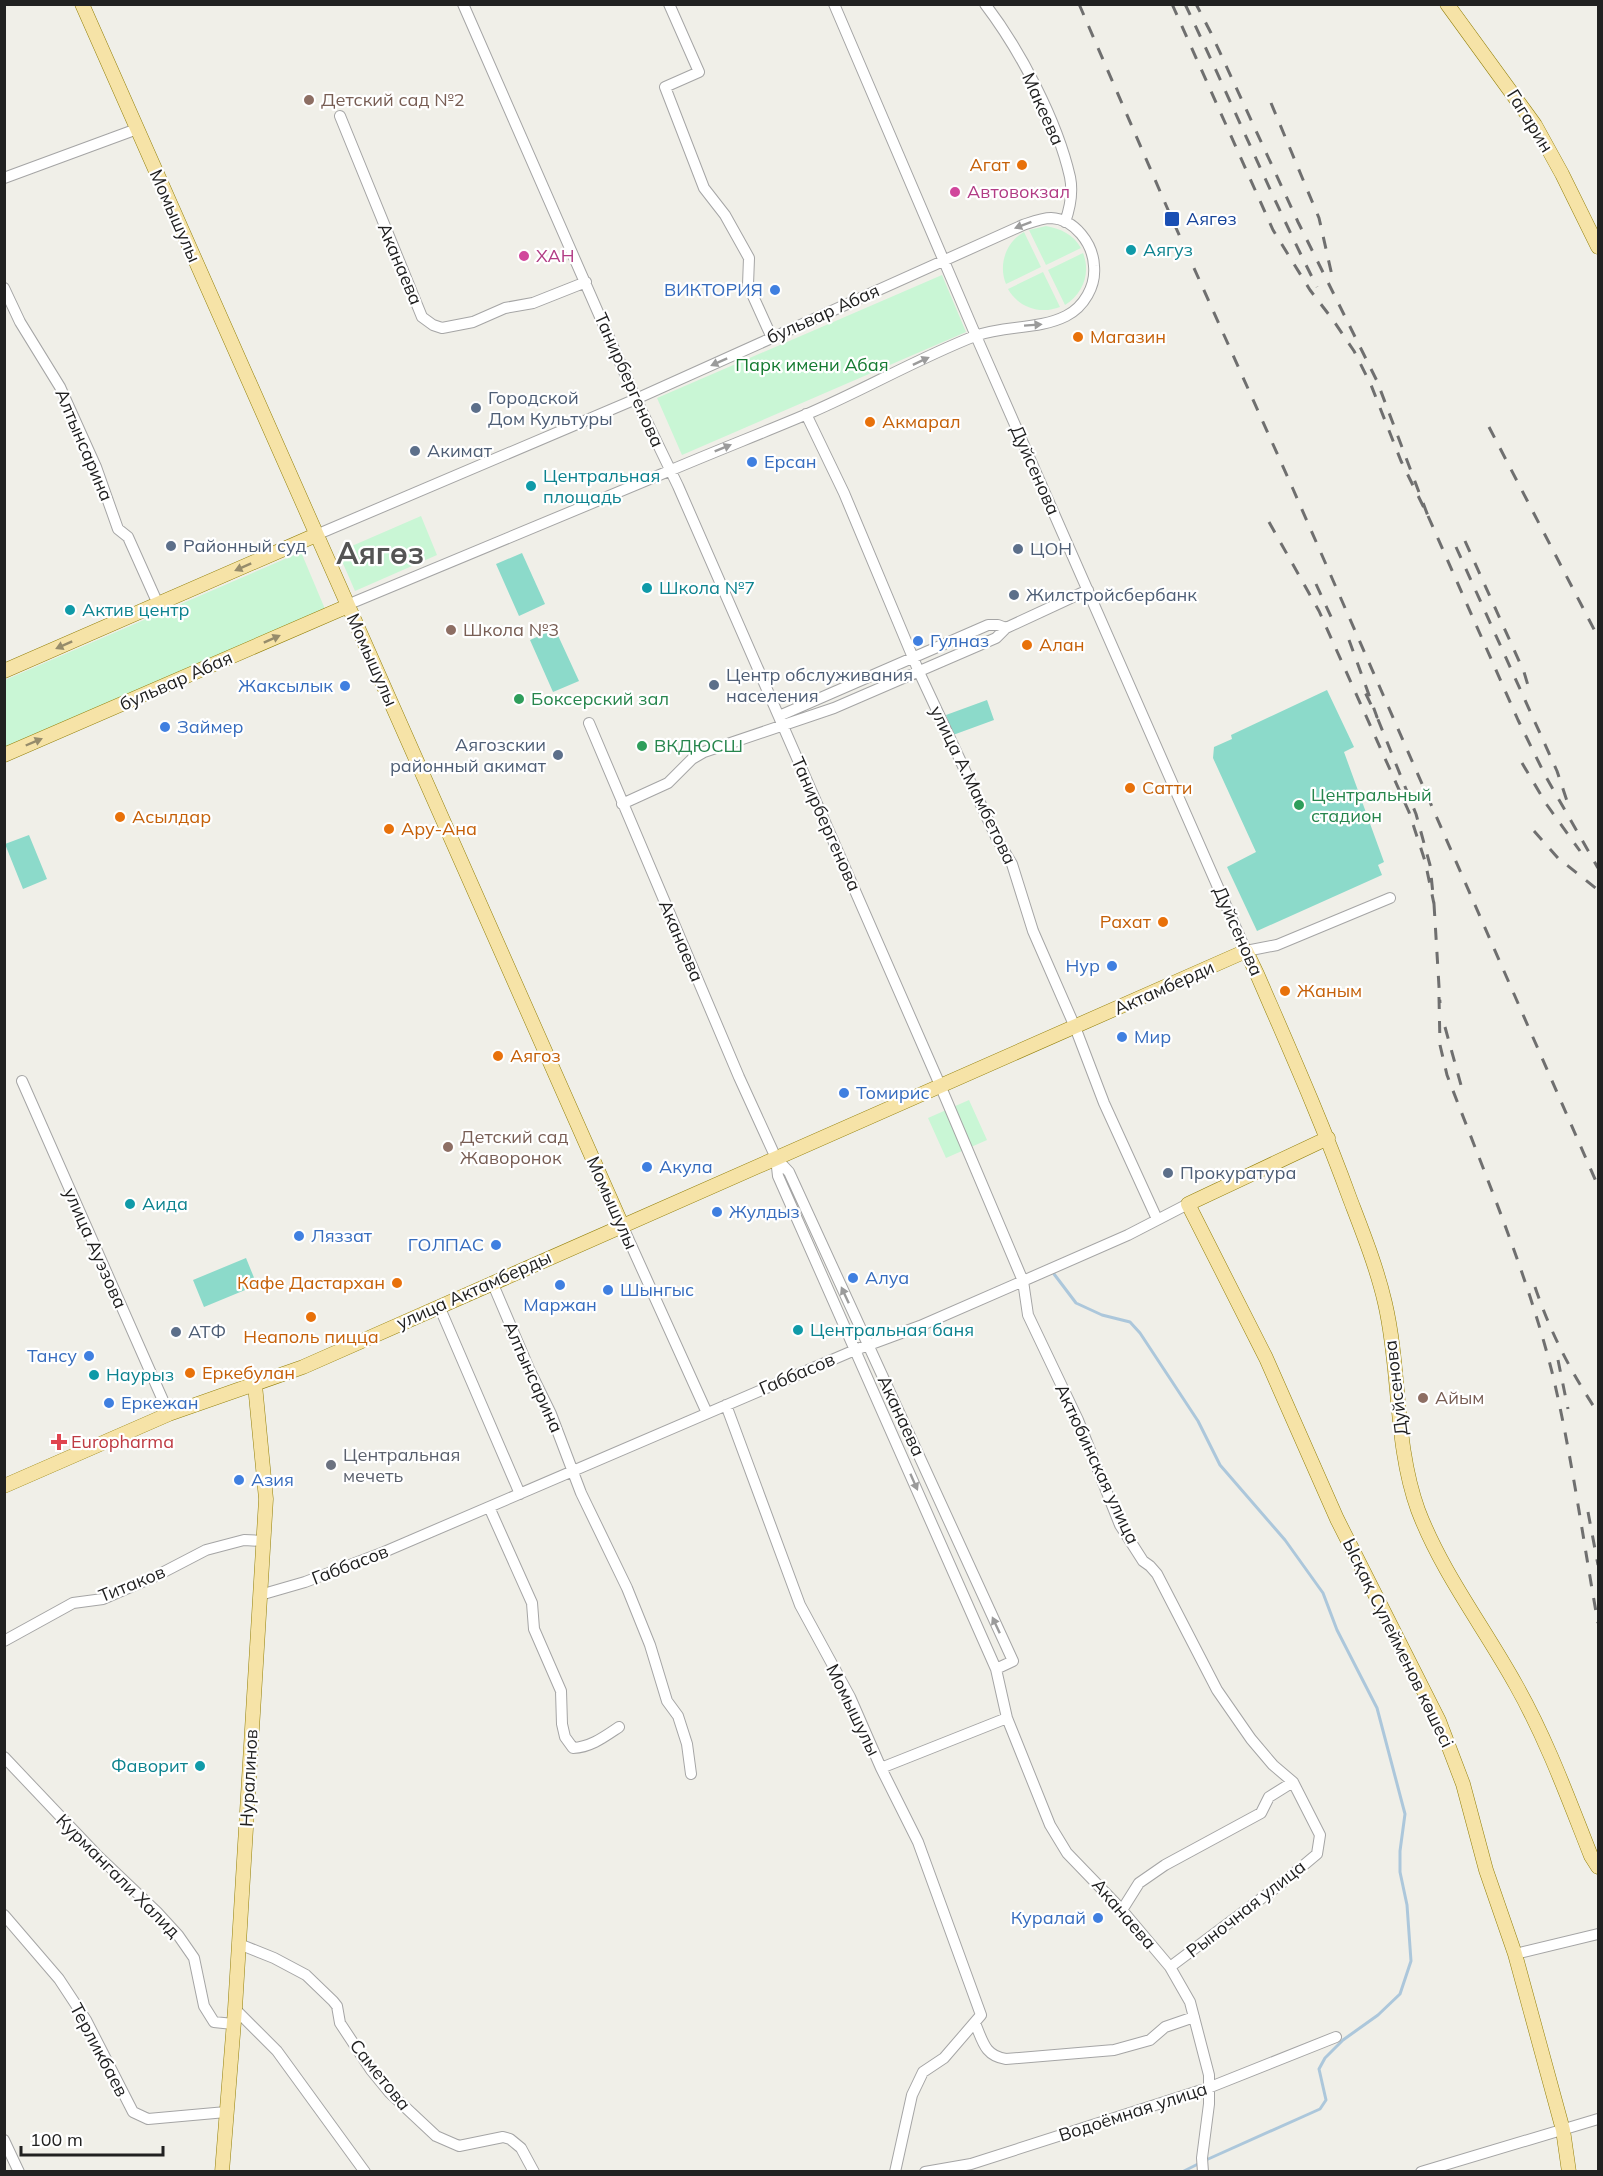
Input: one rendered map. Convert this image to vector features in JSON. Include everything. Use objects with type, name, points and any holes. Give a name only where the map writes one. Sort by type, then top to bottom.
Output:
[{"type":"main road","name":"Момышулы","points":[[82,4],[622,1225]]},
{"type":"main road","name":"Гагарин","points":[[1448,4],[1534,124],[1599,247]]},
{"type":"main road","points":[[4,671],[316,536]]},
{"type":"main road","name":"бульвар Абая","points":[[4,755],[347,606]]},
{"type":"main road","name":"Актамберди","points":[[940,1085],[1246,951]]},
{"type":"main road","name":"Дуйсенова","points":[[1246,951],[1328,1138],[1360,1224],[1385,1304],[1400,1430],[1407,1469],[1418,1509],[1445,1565],[1534,1718],[1591,1856],[1599,1867]]},
{"type":"main road","name":"улица Актамберды","points":[[4,1486],[169,1414],[303,1367],[940,1085]]},
{"type":"main road","name":"Габбасов","points":[[1188,1204],[1328,1138]]},
{"type":"main road","name":"Ысқақ Сүлейменов көшесі","points":[[1188,1204],[1266,1358],[1337,1519],[1439,1721],[1463,1784],[1486,1870],[1515,1954],[1563,2130],[1569,2172]]},
{"type":"main road","name":"Нуралинов","points":[[222,2165],[235,2009],[266,1499],[255,1385]]},
{"type":"street","name":"Танирбергенова","points":[[464,4],[636,399],[678,486],[781,721],[1023,1281]]},
{"type":"street","points":[[669,4],[699,72],[665,87],[704,188],[725,215],[749,258],[748,285],[772,338]]},
{"type":"street","name":"Дуйсенова","points":[[834,4],[976,336],[1246,951]]},
{"type":"street","name":"Макеева","points":[[985,4],[1001,26],[1037,89],[1059,144],[1070,178],[1071,206],[1065,222]]},
{"type":"street","name":"Аканаева","points":[[340,116],[422,317],[433,325],[442,328],[472,322],[505,308],[533,303],[586,282]]},
{"type":"street","points":[[4,178],[136,129]]},
{"type":"street","points":[[347,606],[806,414],[976,336],[1019,326],[1040,326],[1067,316],[1088,294],[1095,279],[1090,247],[1083,234],[1065,222],[1052,218],[1030,223],[944,259]]},
{"type":"street","name":"бульвар Абая","points":[[316,536],[636,399],[944,259]]},
{"type":"street","name":"Алтынсарина","points":[[4,288],[20,322],[60,387],[96,467],[118,529],[128,537],[158,604]]},
{"type":"street","name":"улица А.Мамбетова","points":[[806,414],[844,493],[919,672],[997,839],[1012,864],[1033,931],[1076,1027],[1104,1103],[1157,1219]]},
{"type":"street","points":[[781,721],[834,708],[919,672],[996,638],[1006,627],[1088,590]]},
{"type":"street","points":[[622,804],[668,783],[692,759],[704,752],[781,721],[988,625],[1006,627]]},
{"type":"street","name":"Аканаева","points":[[589,723],[739,1077],[776,1158],[778,1176],[996,1669],[1007,1718],[1050,1825],[1067,1853],[1122,1910],[1170,1967],[1190,2002],[1209,2075],[1207,2131],[1202,2166]]},
{"type":"street","name":"Актамберди","points":[[1246,951],[1277,945],[1390,898]]},
{"type":"street","name":"улица Ауэзова","points":[[22,1081],[169,1414]]},
{"type":"street","name":"Аканаева","points":[[776,1158],[789,1172],[1013,1661],[996,1669]]},
{"type":"street","name":"Габбасов","points":[[260,1595],[342,1568],[489,1508],[868,1344],[920,1326],[1128,1235],[1188,1204]]},
{"type":"street","name":"Момышулы","points":[[622,1225],[707,1413]]},
{"type":"street","name":"Актюбинская улица","points":[[1023,1281],[1028,1315],[1078,1420],[1120,1525],[1143,1561],[1157,1574],[1217,1690],[1251,1739],[1293,1782]]},
{"type":"street","name":"Алтынсарина","points":[[492,1282],[551,1414],[581,1493],[627,1588],[650,1645],[667,1701],[678,1716],[687,1744],[691,1774]]},
{"type":"street","points":[[440,1305],[520,1494]]},
{"type":"street","name":"Момышулы","points":[[726,1405],[800,1605],[850,1696],[881,1768],[918,1842],[986,2048],[995,2057],[1006,2059],[1114,2050],[1150,2040],[1165,2027],[1194,2017]]},
{"type":"street","points":[[489,1508],[532,1603],[534,1629],[561,1691],[562,1724],[565,1737],[573,1748],[584,1747],[600,1740],[619,1727]]},
{"type":"street","name":"Титаков","points":[[4,1641],[73,1603],[103,1599],[207,1550],[244,1540],[263,1541]]},
{"type":"street","points":[[881,1768],[1007,1718]]},
{"type":"street","name":"Курмангали Халид","points":[[4,1757],[96,1854],[178,1935],[194,1958],[204,2006],[214,2022],[233,2024]]},
{"type":"street","points":[[1122,1910],[1139,1883],[1165,1865],[1261,1813],[1269,1797],[1293,1782]]},
{"type":"street","name":"Рыночная улица","points":[[1170,1967],[1317,1854],[1320,1835],[1293,1782]]},
{"type":"street","name":"Терликбаев","points":[[4,1915],[59,1978],[86,2020],[133,2112],[148,2119],[225,2112]]},
{"type":"street","points":[[1515,1954],[1599,1934]]},
{"type":"street","name":"Саметова","points":[[239,1944],[274,1958],[306,1975],[327,1994],[336,2006],[340,2023],[371,2070],[389,2092],[436,2136],[459,2146],[503,2137],[510,2139],[520,2148],[534,2172]]},
{"type":"street","points":[[235,2009],[277,2051],[365,2172]]},
{"type":"street","points":[[895,2172],[912,2095],[923,2072],[944,2058],[978,2019]]},
{"type":"street","name":"Водоёмная улица","points":[[925,2172],[971,2164],[1208,2088],[1336,2037]]},
{"type":"street","points":[[1421,2172],[1599,2119]]},
{"type":"street","points":[[4,2140],[19,2172]]},
{"type":"street","points":[[222,2165],[231,2172]]},
{"type":"green space","points":[[1046,226],[1066,233],[1081,248],[1046,265],[1029,230]]},
{"type":"green space","points":[[1024,232],[1041,267],[1006,284],[1003,269],[1005,255],[1012,242]]},
{"type":"green space","points":[[1083,253],[1086,268],[1084,282],[1077,295],[1065,305],[1048,270]]},
{"type":"green space","points":[[1043,272],[1060,307],[1045,310],[1030,308],[1018,301],[1008,289]]},
{"type":"green space","name":"Парк имени Абая","points":[[942,275],[966,332],[682,455],[657,398]]},
{"type":"green space","points":[[421,516],[437,555],[355,591],[338,552]]},
{"type":"green space","points":[[301,552],[325,609],[5,747],[5,680]]},
{"type":"green space","points":[[969,1100],[987,1140],[946,1158],[928,1118]]},
{"type":"shaded area","points":[[522,553],[545,604],[519,616],[496,564]]},
{"type":"shaded area","points":[[555,629],[579,681],[553,692],[530,640]]},
{"type":"shaded area","name":"Центральный стадион","points":[[1327,690],[1354,747],[1344,752],[1384,862],[1378,865],[1382,875],[1257,931],[1227,867],[1256,852],[1213,758],[1214,747],[1232,739],[1231,735]]},
{"type":"shaded area","points":[[987,700],[994,720],[953,735],[946,715]]},
{"type":"shaded area","points":[[29,835],[47,879],[23,889],[5,844]]},
{"type":"shaded area","points":[[246,1258],[257,1285],[204,1307],[193,1280]]},
{"type":"waterway","points":[[1054,1274],[1076,1303],[1102,1315],[1130,1322],[1140,1333],[1198,1421],[1220,1465],[1285,1540],[1323,1593],[1337,1630],[1377,1708],[1405,1814],[1400,1851],[1400,1872],[1407,1905],[1411,1961],[1400,1994],[1378,2015],[1343,2040],[1325,2058],[1319,2069],[1326,2100],[1320,2109],[1206,2160]]},
{"type":"waterway","points":[[1182,2172],[1200,2163]]},
{"type":"railway","points":[[1079,4],[1598,1186]]},
{"type":"railway","points":[[1172,4],[1273,230],[1310,290],[1354,351],[1371,385],[1401,461],[1428,516],[1377,381],[1298,222],[1196,4]]},
{"type":"railway","points":[[1185,4],[1317,287]]},
{"type":"railway","points":[[1271,103],[1319,218],[1333,280]]},
{"type":"railway","points":[[1489,427],[1598,637]]},
{"type":"railway","points":[[1428,516],[1518,720],[1546,777],[1598,868]]},
{"type":"railway","points":[[1269,522],[1319,611],[1409,812],[1425,861],[1434,904],[1430,865],[1416,814],[1377,717]]},
{"type":"railway","points":[[1465,541],[1524,672],[1530,692]]},
{"type":"railway","points":[[1456,547],[1557,771],[1569,807]]},
{"type":"railway","points":[[1316,584],[1332,619]]},
{"type":"railway","points":[[1349,640],[1377,717],[1363,688]]},
{"type":"railway","points":[[1522,763],[1547,805],[1580,851]]},
{"type":"railway","points":[[1534,831],[1558,858],[1598,890]]},
{"type":"railway","points":[[1434,904],[1440,1003]]},
{"type":"railway","points":[[1439,997],[1440,1045],[1447,1075],[1518,1262],[1553,1376],[1572,1468],[1598,1623]]},
{"type":"railway","points":[[1445,1027],[1464,1096]]},
{"type":"railway","points":[[1535,1287],[1562,1352],[1598,1413]]},
{"type":"railway","points":[[1558,1360],[1568,1409]]},
{"type":"railway","points":[[1588,1512],[1598,1565]]},
{"type":"place","name":"Детский сад №2","points":[[309,100]]},
{"type":"place","name":"Агат","points":[[1022,165]]},
{"type":"place","name":"Автовокзал","points":[[955,192]]},
{"type":"place","name":"Аягөз","points":[[1172,219]]},
{"type":"place","name":"Аягуз","points":[[1131,250]]},
{"type":"place","name":"ХАН","points":[[524,256]]},
{"type":"place","name":"ВИКТОРИЯ","points":[[775,290]]},
{"type":"place","name":"Магазин","points":[[1078,337]]},
{"type":"place","name":"Городской Дом Культуры","points":[[476,408]]},
{"type":"place","name":"Акмарал","points":[[870,422]]},
{"type":"place","name":"Акимат","points":[[415,451]]},
{"type":"place","name":"Ерсан","points":[[752,462]]},
{"type":"place","name":"Центральная площадь","points":[[531,486]]},
{"type":"place","name":"Районный суд","points":[[171,546]]},
{"type":"place","name":"ЦОН","points":[[1018,549]]},
{"type":"place","name":"Школа №7","points":[[647,588]]},
{"type":"place","name":"Жилстройсбербанк","points":[[1014,595]]},
{"type":"place","name":"Актив центр","points":[[70,610]]},
{"type":"place","name":"Школа №3","points":[[451,630]]},
{"type":"place","name":"Гулназ","points":[[918,641]]},
{"type":"place","name":"Алан","points":[[1027,645]]},
{"type":"place","name":"Центр обслуживания населения","points":[[714,685]]},
{"type":"place","name":"Жаксылык","points":[[345,686]]},
{"type":"place","name":"Боксерский зал","points":[[519,699]]},
{"type":"place","name":"Займер","points":[[165,727]]},
{"type":"place","name":"ВКДЮСШ","points":[[642,746]]},
{"type":"place","name":"Аягозскии районный акимат","points":[[558,755]]},
{"type":"place","name":"Сатти","points":[[1130,788]]},
{"type":"place","name":"Центральный стадион","points":[[1299,805]]},
{"type":"place","name":"Асылдар","points":[[120,817]]},
{"type":"place","name":"Ару-Ана","points":[[389,829]]},
{"type":"place","name":"Рахат","points":[[1163,922]]},
{"type":"place","name":"Нур","points":[[1112,966]]},
{"type":"place","name":"Жаным","points":[[1285,991]]},
{"type":"place","name":"Мир","points":[[1122,1037]]},
{"type":"place","name":"Аягоз","points":[[498,1056]]},
{"type":"place","name":"Томирис","points":[[844,1093]]},
{"type":"place","name":"Детский сад Жаворонок","points":[[448,1147]]},
{"type":"place","name":"Акула","points":[[647,1167]]},
{"type":"place","name":"Прокуратура","points":[[1168,1173]]},
{"type":"place","name":"Аида","points":[[130,1204]]},
{"type":"place","name":"Жулдыз","points":[[717,1212]]},
{"type":"place","name":"Ляззат","points":[[299,1236]]},
{"type":"place","name":"ГОЛПАС","points":[[496,1245]]},
{"type":"place","name":"Алуа","points":[[853,1278]]},
{"type":"place","name":"Кафе Дастархан","points":[[397,1283]]},
{"type":"place","name":"Маржан","points":[[560,1285]]},
{"type":"place","name":"Шынгыс","points":[[608,1290]]},
{"type":"place","name":"Неаполь пицца","points":[[311,1317]]},
{"type":"place","name":"Центральная баня","points":[[798,1330]]},
{"type":"place","name":"АТФ","points":[[176,1332]]},
{"type":"place","name":"Тансу","points":[[89,1356]]},
{"type":"place","name":"Еркебулан","points":[[190,1373]]},
{"type":"place","name":"Наурыз","points":[[94,1375]]},
{"type":"place","name":"Айым","points":[[1423,1398]]},
{"type":"place","name":"Еркежан","points":[[109,1403]]},
{"type":"place","name":"Europharma","points":[[59,1442]]},
{"type":"place","name":"Центральная мечеть","points":[[331,1465]]},
{"type":"place","name":"Азия","points":[[239,1480]]},
{"type":"place","name":"Фаворит","points":[[200,1766]]},
{"type":"place","name":"Куралай","points":[[1098,1918]]},
{"type":"district","name":"Аягөз","points":[[380,554]]}]
